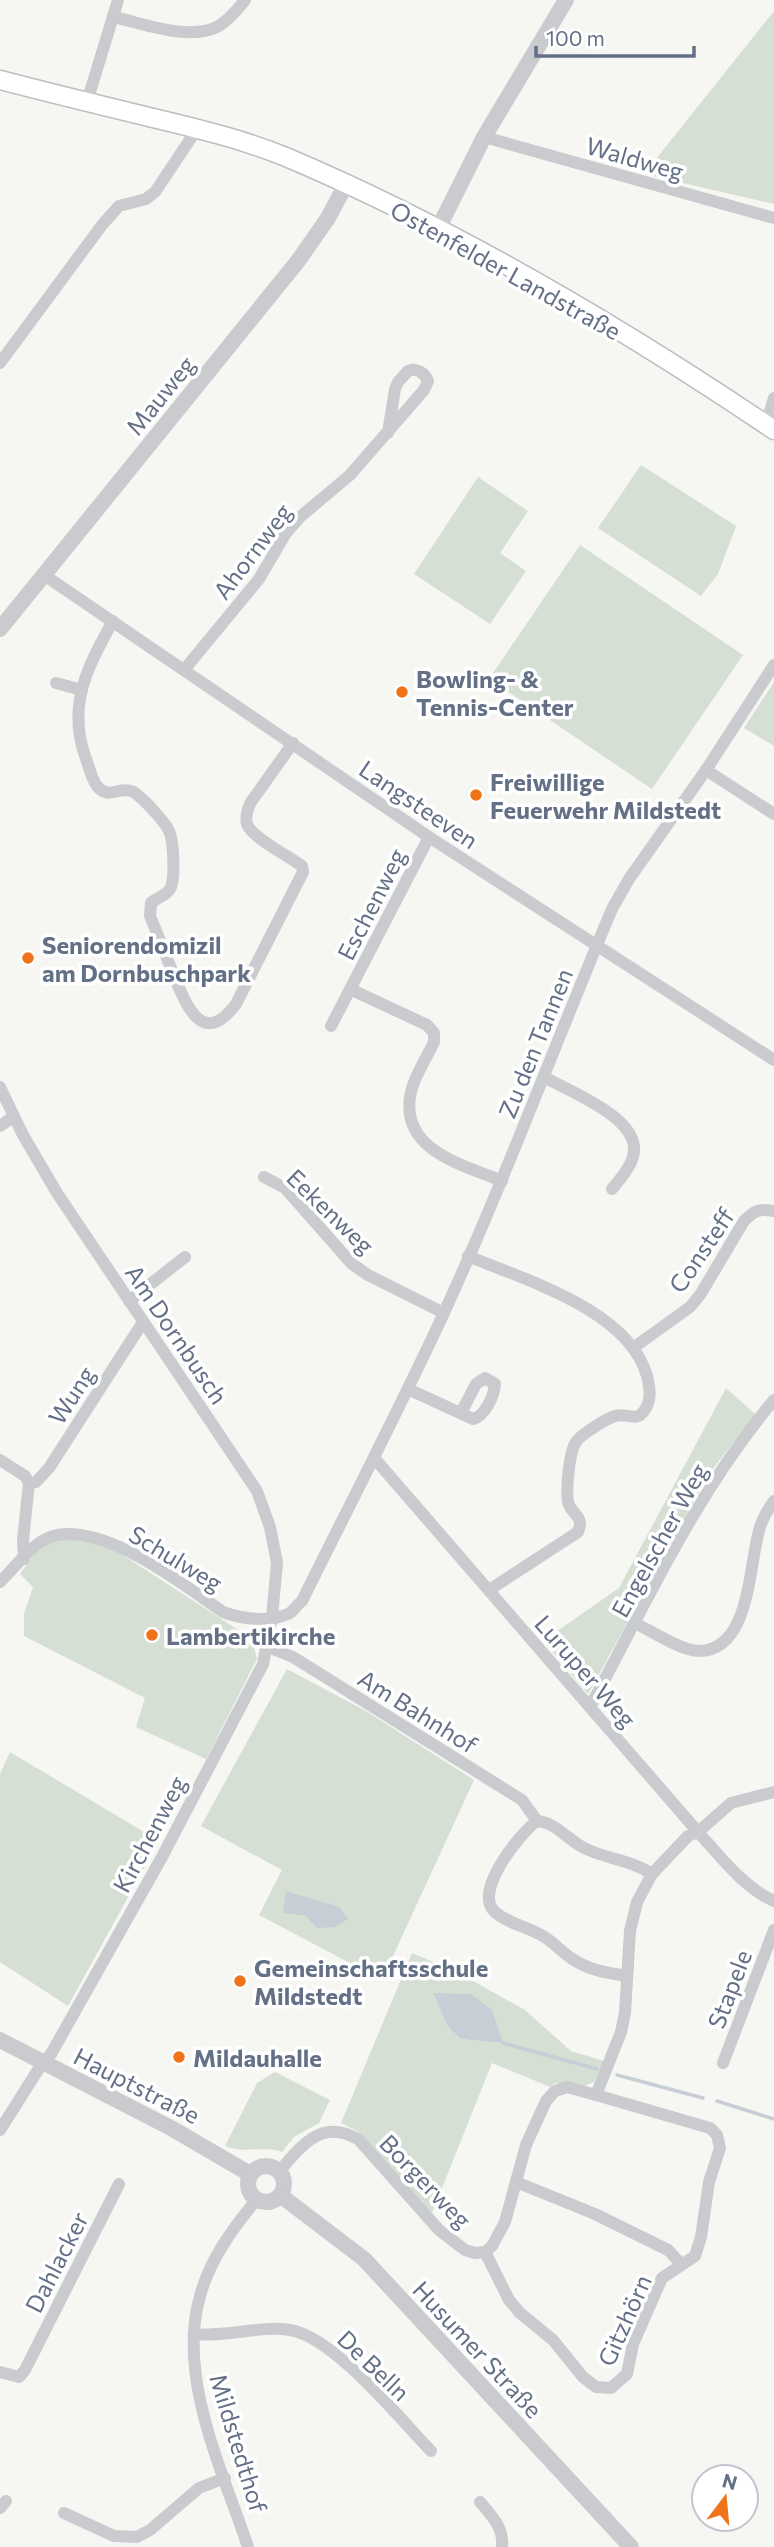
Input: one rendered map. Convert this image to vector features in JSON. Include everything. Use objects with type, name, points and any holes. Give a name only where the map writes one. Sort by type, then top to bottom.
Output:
[{"type":"main road","name":"Ostenfelder Landstraße","points":[[0,80],[225,137],[286,158],[346,184],[439,228],[598,319],[769,426]]},
{"type":"street","points":[[87,102],[118,0]]},
{"type":"street","points":[[113,17],[175,31],[198,32],[217,27],[245,0]]},
{"type":"street","points":[[439,228],[485,137],[566,0]]},
{"type":"street","points":[[0,363],[102,225],[119,206],[146,199],[155,192],[197,129]]},
{"type":"street","name":"Waldweg","points":[[485,137],[774,218]]},
{"type":"street","name":"Mauweg","points":[[0,629],[298,261],[328,218],[346,184]]},
{"type":"street","name":"Ahornweg","points":[[184,670],[259,579],[286,533],[300,517],[350,475],[388,433],[424,390],[428,381],[418,370],[408,371],[398,382],[388,433]]},
{"type":"street","points":[[769,426],[774,398]]},
{"type":"street","name":"Langsteeven","points":[[44,575],[429,837],[774,1060]]},
{"type":"street","points":[[113,621],[86,672],[78,725],[80,740],[94,782],[105,793],[125,790],[138,795],[169,830],[172,839],[173,880],[170,890],[151,903],[150,916],[184,1001],[194,1017],[202,1022],[213,1023],[224,1019],[236,1004],[303,872],[302,866],[253,832],[247,823],[247,811],[251,802],[293,744]]},
{"type":"street","name":"Zu den Tannen","points":[[375,1459],[502,1181],[612,909],[629,879],[706,770],[774,665]]},
{"type":"street","points":[[56,683],[82,690]]},
{"type":"street","points":[[706,770],[774,814]]},
{"type":"street","name":"Eschenweg","points":[[331,1026],[429,837]]},
{"type":"street","name":"Eschenweg","points":[[350,989],[427,1026],[434,1033],[434,1042],[410,1098],[410,1117],[414,1131],[436,1153],[502,1181]]},
{"type":"street","points":[[544,1077],[614,1116],[628,1128],[634,1142],[635,1154],[612,1189]]},
{"type":"street","name":"Am Dornbusch","points":[[0,1087],[23,1135],[57,1193],[257,1491],[270,1527],[277,1563],[272,1617]]},
{"type":"street","points":[[0,1126],[14,1116]]},
{"type":"street","name":"Eekenweg","points":[[264,1177],[285,1188],[352,1264],[368,1275],[444,1313]]},
{"type":"street","name":"Consteff","points":[[633,1348],[681,1314],[700,1296],[754,1211],[774,1211]]},
{"type":"street","points":[[468,1256],[571,1300],[601,1316],[615,1327],[633,1348],[644,1367],[650,1389],[649,1402],[643,1414],[637,1418],[615,1416],[576,1442],[571,1453],[567,1496],[570,1507],[579,1517],[581,1524],[578,1532],[489,1590]]},
{"type":"street","points":[[129,1301],[185,1257]]},
{"type":"street","name":"Wung","points":[[29,1483],[36,1482],[49,1468],[143,1322]]},
{"type":"street","points":[[408,1389],[461,1413]]},
{"type":"street","name":"Engelscher Weg","points":[[590,1707],[712,1484],[743,1438],[774,1400]]},
{"type":"street","points":[[272,1617],[290,1612],[302,1601],[375,1459]]},
{"type":"street","name":"Luruper Weg","points":[[375,1459],[698,1832],[746,1883],[774,1901]]},
{"type":"street","points":[[0,1460],[25,1476],[29,1483],[24,1559]]},
{"type":"street","points":[[635,1623],[687,1649],[699,1651],[720,1645],[730,1635],[741,1615],[761,1524],[774,1501]]},
{"type":"street","name":"Schulweg","points":[[0,1583],[40,1542],[54,1536],[82,1535],[126,1549],[223,1612],[248,1618],[272,1617]]},
{"type":"street","name":"Kirchenweg","points":[[0,2130],[43,2062],[51,2054],[162,1857],[263,1664],[272,1617]]},
{"type":"street","name":"Am Bahnhof","points":[[268,1647],[293,1657],[522,1800],[537,1821]]},
{"type":"street","points":[[596,2095],[621,2032],[625,2013],[630,1931],[637,1902],[652,1874],[688,1836],[698,1832],[731,1803],[774,1792]]},
{"type":"street","points":[[627,1976],[588,1968],[572,1959],[549,1939],[506,1919],[490,1906],[488,1894],[494,1874],[528,1827],[537,1821],[553,1826],[583,1847],[633,1864],[652,1874]]},
{"type":"street","name":"Stapele","points":[[723,2063],[774,1930]]},
{"type":"street","name":"Hauptstraße","points":[[0,2040],[171,2128],[250,2174]]},
{"type":"street","name":"Borgerweg","points":[[279,2172],[302,2145],[321,2133],[334,2131],[348,2134],[359,2140],[439,2230],[466,2250],[485,2252],[492,2246],[505,2222],[526,2145],[546,2101],[555,2091],[567,2087],[596,2095]]},
{"type":"street","name":"Gitzhörn","points":[[485,2252],[509,2300],[520,2313],[553,2340],[583,2377],[596,2387],[611,2388],[626,2374],[633,2344],[662,2278],[695,2256],[701,2237],[709,2182],[720,2148],[717,2135],[710,2128],[596,2095]]},
{"type":"street","points":[[265,2166],[279,2172],[284,2185],[280,2195],[271,2201],[257,2199],[250,2193],[250,2174],[256,2169],[265,2166]]},
{"type":"street","points":[[516,2182],[595,2214],[668,2250],[681,2264]]},
{"type":"street","name":"Dahlacker","points":[[0,2372],[19,2377],[25,2370],[119,2184]]},
{"type":"street","name":"Husumer Straße","points":[[280,2195],[364,2259],[631,2547]]},
{"type":"street","name":"Mildstedthof","points":[[248,2547],[200,2402],[194,2367],[194,2333],[198,2301],[209,2272],[223,2245],[257,2199]]},
{"type":"street","name":"De Belln","points":[[194,2333],[214,2336],[290,2330],[315,2339],[337,2353],[430,2451]]},
{"type":"street","points":[[64,2513],[114,2536],[137,2538],[199,2488],[225,2478]]},
{"type":"street","points":[[480,2502],[497,2521],[502,2547]]},
{"type":"shaded area","points":[[774,11],[774,204],[644,174]]},
{"type":"shaded area","points":[[641,465],[736,526],[718,574],[701,596],[598,528]]},
{"type":"shaded area","points":[[478,477],[528,511],[500,553],[526,571],[490,624],[414,574]]},
{"type":"shaded area","points":[[580,545],[743,655],[652,789],[489,679]]},
{"type":"shaded area","points":[[774,682],[774,746],[744,728]]},
{"type":"shaded area","points":[[726,1388],[755,1414],[709,1474],[588,1694],[543,1641],[619,1588]]},
{"type":"shaded area","points":[[61,1537],[109,1546],[252,1639],[257,1659],[206,1759],[136,1727],[145,1698],[24,1636],[24,1614],[33,1587],[20,1574],[40,1546]]},
{"type":"shaded area","points":[[287,1669],[366,1711],[474,1780],[382,1980],[259,1915],[282,1870],[201,1826]]},
{"type":"shaded area","points":[[10,1752],[159,1841],[68,2006],[0,1962],[0,1774]]},
{"type":"shaded area","points":[[286,1891],[339,1907],[348,1919],[335,1927],[317,1928],[306,1916],[283,1913]]},
{"type":"shaded area","points":[[412,1953],[455,1971],[525,2010],[571,2051],[604,2061],[594,2082],[584,2086],[555,2083],[550,2087],[492,2063],[432,2213],[357,2131],[341,2123]],"holes":[[[433,1993],[503,2043],[460,2039],[447,2025]]]},
{"type":"shaded area","points":[[433,1993],[471,1994],[492,2010],[503,2043],[460,2039],[447,2025]]},
{"type":"shaded area","points":[[275,2072],[330,2100],[319,2123],[294,2137],[282,2152],[268,2149],[240,2150],[225,2146],[257,2083]]},
{"type":"waterway","points":[[503,2043],[597,2069]]},
{"type":"waterway","points":[[617,2075],[703,2098]]},
{"type":"waterway","points":[[717,2101],[774,2119]]},
{"type":"place","name":"Bowling- & Tennis-Center","points":[[402,692]]},
{"type":"place","name":"Freiwillige Feuerwehr Mildstedt","points":[[476,795]]},
{"type":"place","name":"Seniorendomizil am Dornbuschpark","points":[[28,958]]},
{"type":"place","name":"Lambertikirche","points":[[152,1635]]},
{"type":"place","name":"Gemeinschaftsschule Mildstedt","points":[[240,1981]]},
{"type":"place","name":"Mildauhalle","points":[[179,2057]]}]
